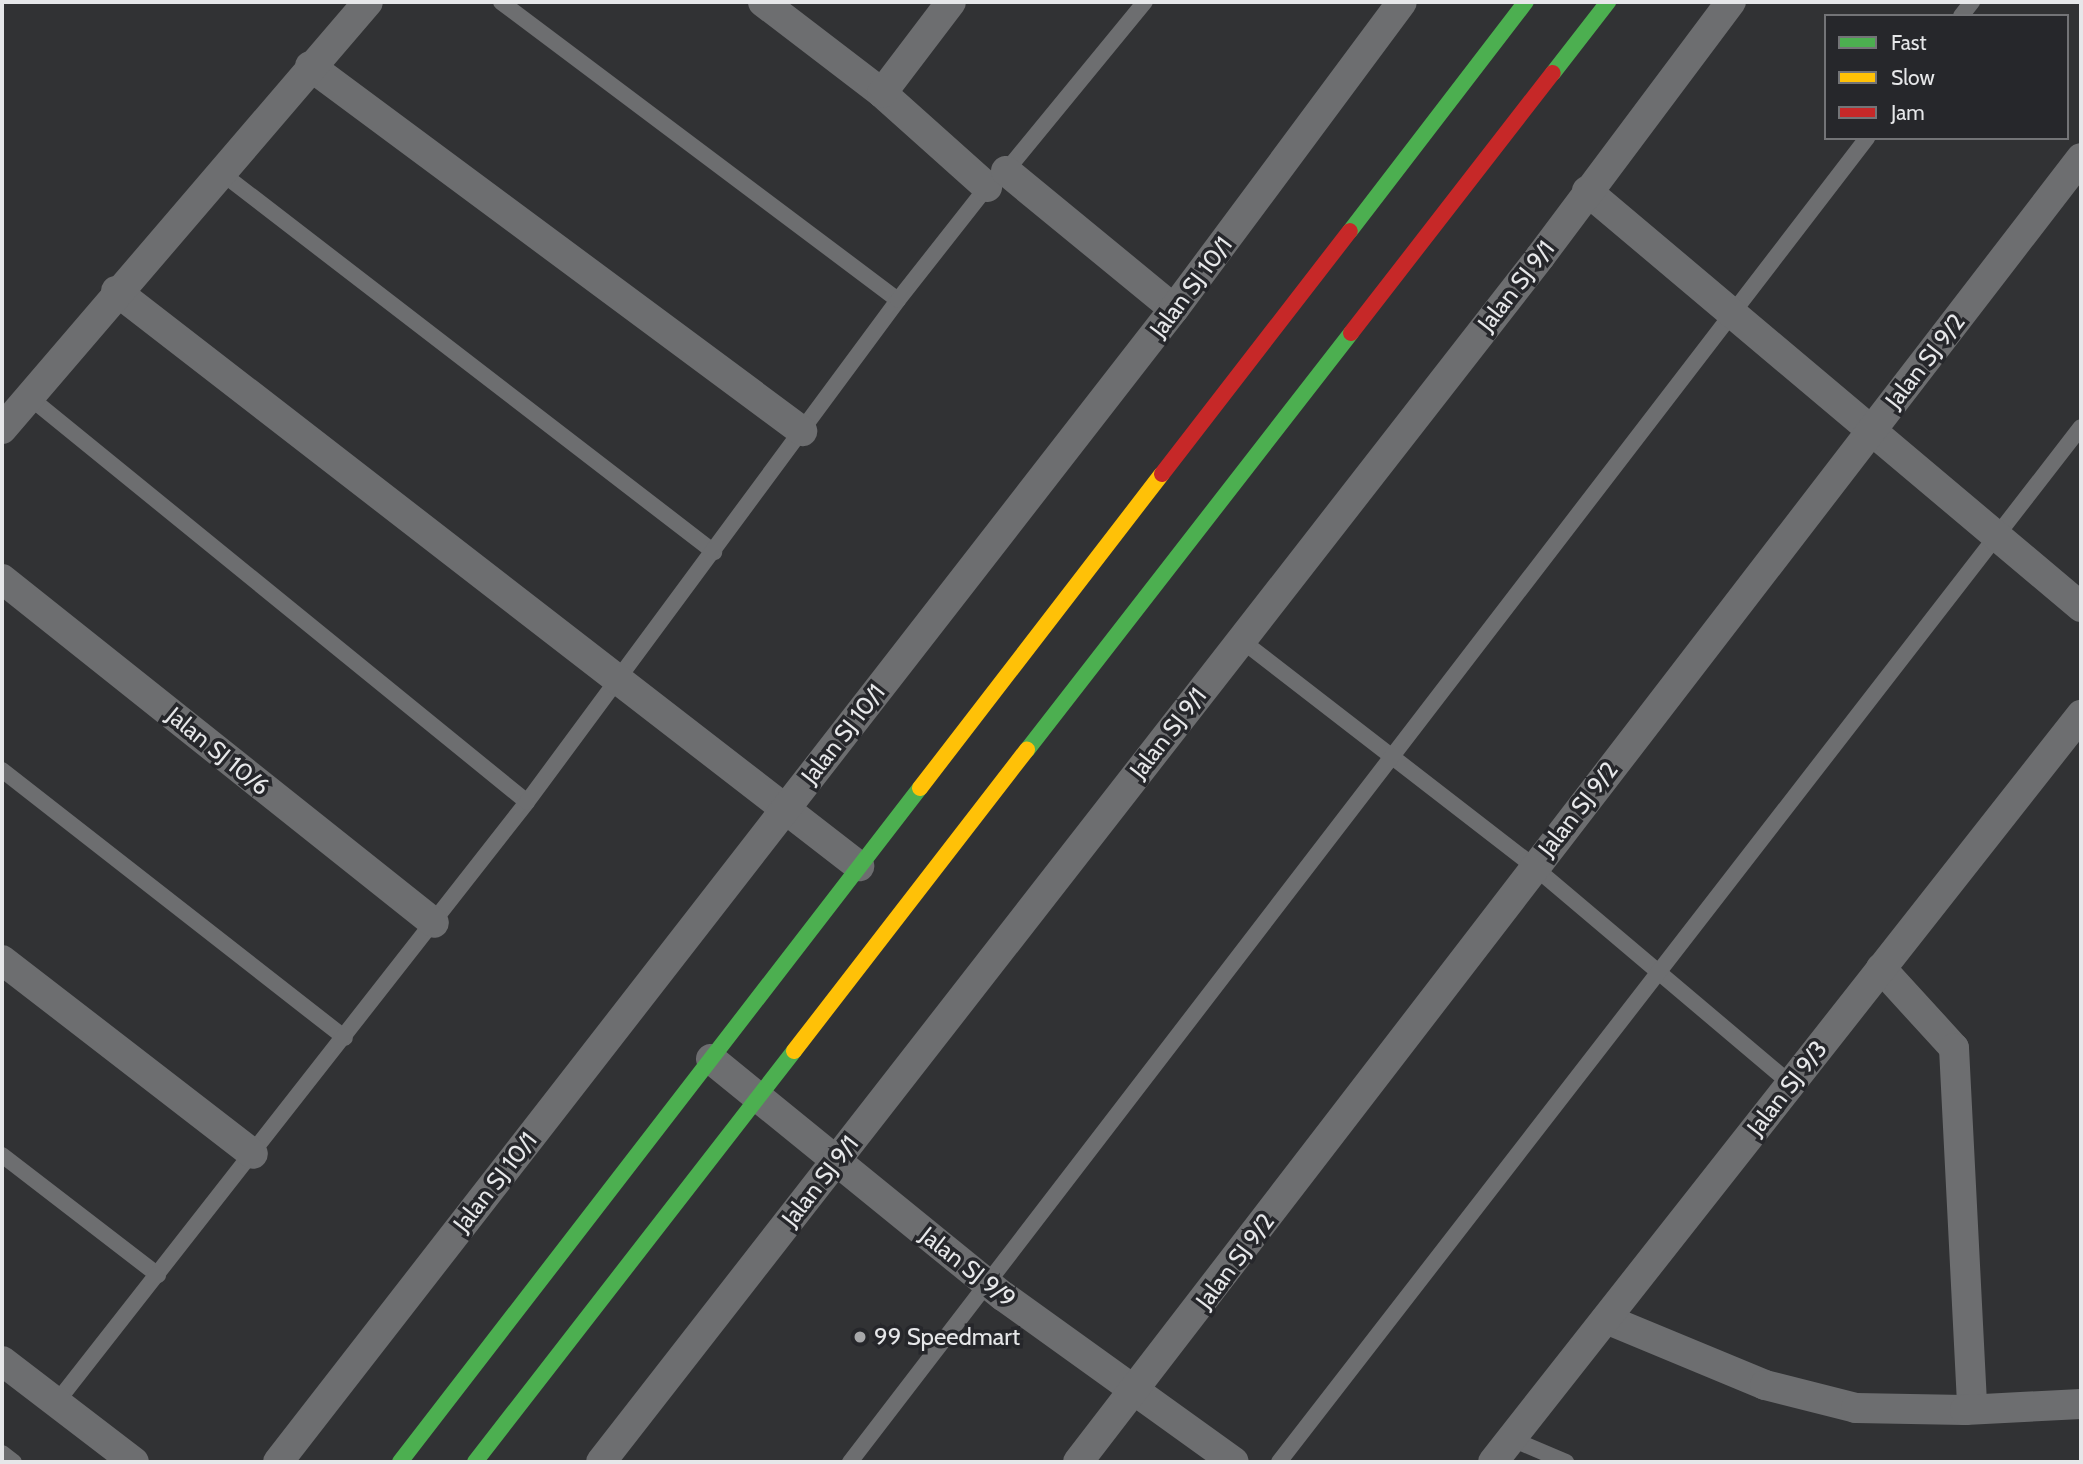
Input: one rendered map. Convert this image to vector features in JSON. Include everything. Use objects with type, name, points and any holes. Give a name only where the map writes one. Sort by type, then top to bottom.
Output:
[{"type":"street","points":[[2,429],[116,291],[368,2]]},
{"type":"street","points":[[763,2],[1174,309]]},
{"type":"street","points":[[882,93],[951,2]]},
{"type":"street","name":"Jalan SJ 10/1","points":[[278,1462],[1174,309],[1402,2]]},
{"type":"street","points":[[400,1462],[1526,2]]},
{"type":"street","points":[[475,1462],[1608,2]]},
{"type":"street","name":"Jalan SJ 9/1","points":[[601,1462],[1241,640],[1731,2]]},
{"type":"street","points":[[310,66],[802,432]]},
{"type":"street","name":"Jalan SJ 9/2","points":[[1078,1462],[1533,866],[2081,158]]},
{"type":"street","points":[[1587,191],[1873,428],[2081,607]]},
{"type":"street","points":[[116,291],[618,683],[859,866]]},
{"type":"street","name":"Jalan SJ 10/6","points":[[2,579],[434,923]]},
{"type":"street","name":"Jalan SJ 9/3","points":[[1493,1462],[2081,715]]},
{"type":"street","points":[[2,960],[253,1154]]},
{"type":"street","points":[[1881,968],[1954,1048],[1972,1409]]},
{"type":"street","name":"Jalan SJ 9/9","points":[[711,1059],[835,1163],[988,1284],[1234,1462]]},
{"type":"street","points":[[1605,1319],[1765,1385],[1843,1404],[1972,1409],[2081,1404]]},
{"type":"street","points":[[2,1361],[134,1462]]},
{"type":"lane","points":[[502,2],[898,300]]},
{"type":"lane","points":[[56,1403],[345,1038],[618,683],[898,300],[1145,2]]},
{"type":"lane","points":[[850,1462],[1865,140]]},
{"type":"lane","points":[[219,171],[713,552]]},
{"type":"lane","points":[[28,396],[527,802]]},
{"type":"lane","points":[[1279,1462],[1661,974],[2081,427]]},
{"type":"lane","points":[[1241,640],[1533,866],[1790,1083]]},
{"type":"lane","points":[[2,769],[345,1038]]},
{"type":"lane","points":[[2,1155],[158,1275]]},
{"type":"lane","points":[[1511,1439],[1566,1462]]},
{"type":"lane","points":[[2,1453],[14,1462]]},
{"type":"traffic: fast","points":[[1350,231],[1526,2]]},
{"type":"traffic: fast","points":[[1553,73],[1608,2]]},
{"type":"traffic: fast","points":[[1027,750],[1351,333]]},
{"type":"traffic: fast","points":[[400,1462],[920,788]]},
{"type":"traffic: fast","points":[[475,1462],[794,1051]]},
{"type":"traffic: slow","points":[[920,788],[1162,474]]},
{"type":"traffic: slow","points":[[794,1051],[1027,750]]},
{"type":"traffic: jam","points":[[1351,333],[1553,73]]},
{"type":"traffic: jam","points":[[1162,474],[1350,231]]},
{"type":"place","name":"99 Speedmart","points":[[860,1337]]}]
